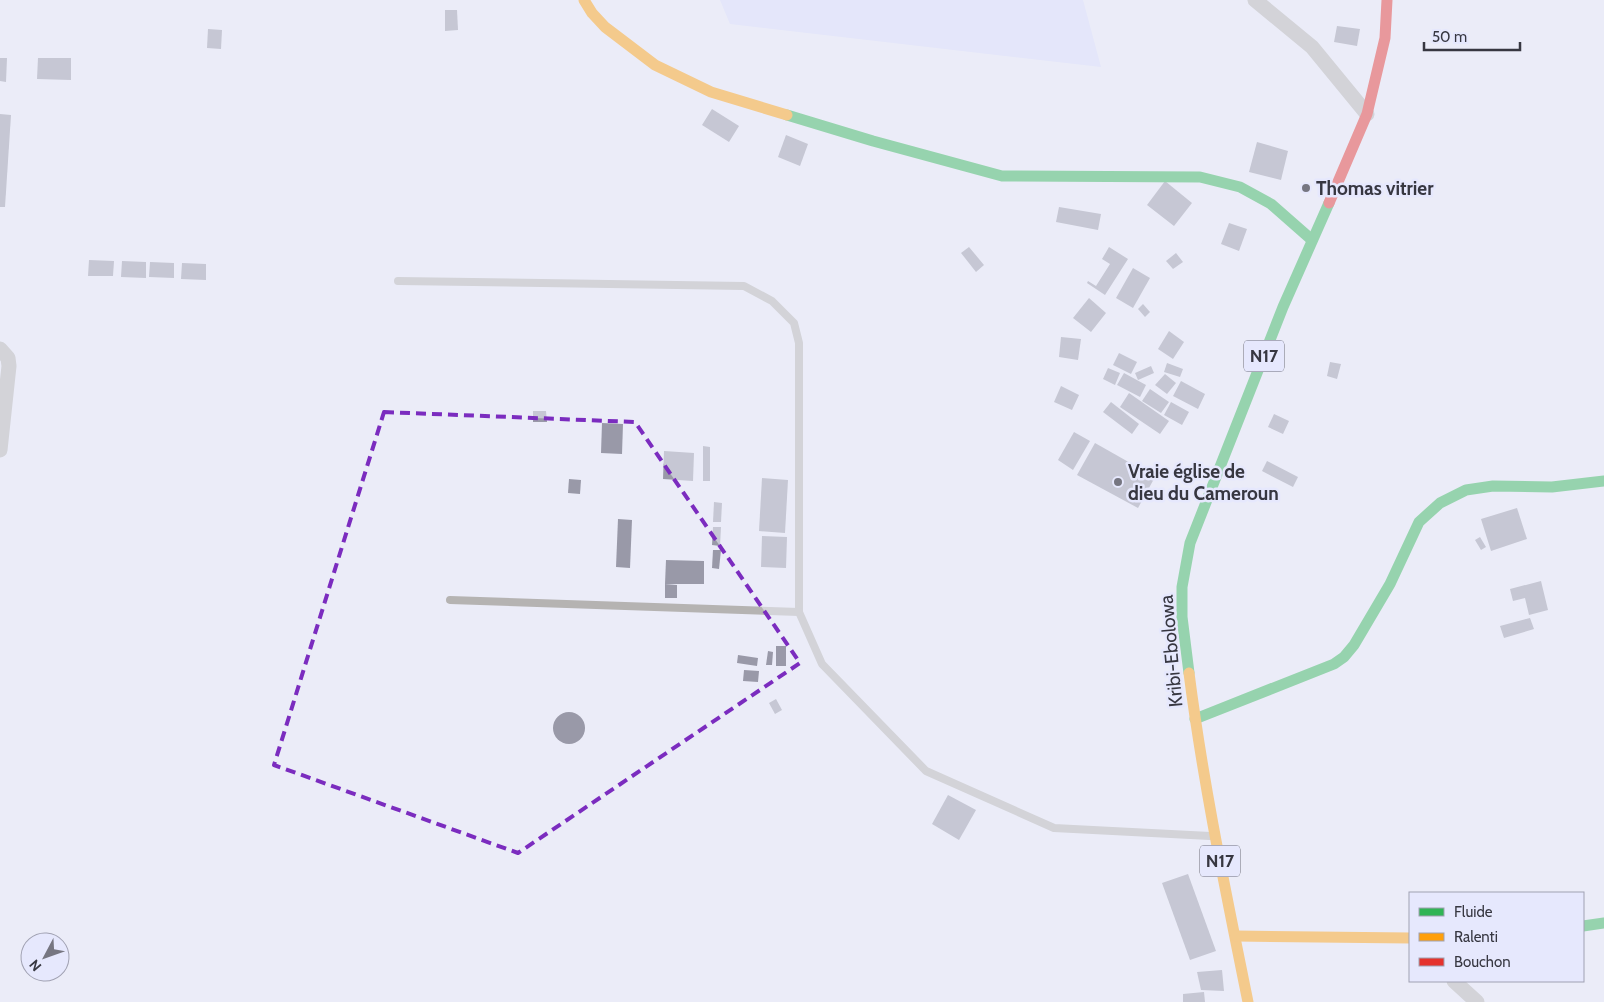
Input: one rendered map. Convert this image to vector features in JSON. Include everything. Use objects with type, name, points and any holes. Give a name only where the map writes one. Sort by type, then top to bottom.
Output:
[{"type":"main road","points":[[584,0],[592,13],[605,27],[655,64],[710,92],[873,141],[1002,176],[1200,177],[1240,187],[1271,204],[1312,240]]},
{"type":"main road","name":"Kribi-Ebolowa","points":[[1248,1002],[1215,836],[1195,719],[1182,617],[1182,587],[1190,543],[1283,307],[1367,114],[1385,38],[1387,0]]},
{"type":"main road","points":[[1195,719],[1334,664],[1344,657],[1354,645],[1390,584],[1419,522],[1440,503],[1466,490],[1493,486],[1552,487],[1604,481]]},
{"type":"main road","points":[[1584,926],[1604,923]]},
{"type":"main road","points":[[1236,936],[1409,938]]},
{"type":"street","points":[[1255,0],[1312,47],[1367,114]]},
{"type":"street","points":[[0,349],[8,358],[8,366],[0,450]]},
{"type":"street","points":[[1455,982],[1477,1002]]},
{"type":"lane","points":[[398,281],[744,286],[772,301],[794,323],[799,343],[799,612],[822,664],[926,771],[1054,828],[1215,836]]},
{"type":"lane","points":[[450,600],[799,612]]},
{"type":"highlighted area","points":[[384,412],[635,422],[800,663],[518,853],[274,765]]},
{"type":"shaded area","points":[[720,0],[1083,0],[1101,67],[730,24]]},
{"type":"building","points":[[445,10],[457,10],[458,30],[445,31]]},
{"type":"building","points":[[1337,26],[1360,29],[1357,46],[1334,42]]},
{"type":"building","points":[[208,29],[222,30],[221,49],[207,48]]},
{"type":"building","points":[[0,58],[7,58],[6,82],[0,81]]},
{"type":"building","points":[[38,58],[71,58],[71,80],[37,79]]},
{"type":"building","points":[[712,109],[739,126],[729,142],[702,125]]},
{"type":"building","points":[[0,114],[11,115],[5,207],[0,207]]},
{"type":"building","points":[[786,135],[808,144],[800,166],[778,157]]},
{"type":"building","points":[[1257,142],[1288,151],[1281,180],[1249,172]]},
{"type":"building","points":[[1165,181],[1192,203],[1174,226],[1147,205]]},
{"type":"building","points":[[1059,207],[1101,214],[1098,230],[1056,222]]},
{"type":"building","points":[[1229,223],[1247,229],[1239,251],[1221,244]]},
{"type":"building","points":[[969,247],[984,265],[976,272],[961,253]]},
{"type":"building","points":[[1109,247],[1128,259],[1105,295],[1087,283],[1088,281],[1096,286],[1110,264],[1102,259]]},
{"type":"building","points":[[1176,253],[1183,262],[1173,269],[1166,261]]},
{"type":"building","points":[[89,260],[114,261],[113,276],[88,276]]},
{"type":"building","points":[[122,261],[146,262],[146,278],[121,277]]},
{"type":"building","points":[[150,262],[174,263],[174,278],[149,277]]},
{"type":"building","points":[[182,263],[206,264],[206,280],[181,279]]},
{"type":"building","points":[[1133,268],[1150,278],[1133,308],[1116,298]]},
{"type":"building","points":[[1089,298],[1106,313],[1091,332],[1073,318]]},
{"type":"building","points":[[1143,304],[1150,312],[1145,317],[1138,309]]},
{"type":"building","points":[[1169,331],[1184,342],[1173,359],[1158,349]]},
{"type":"building","points":[[1061,337],[1081,339],[1078,360],[1059,357]]},
{"type":"building","points":[[1119,353],[1137,362],[1131,374],[1113,365]]},
{"type":"building","points":[[1330,362],[1341,364],[1337,379],[1327,376]]},
{"type":"building","points":[[1167,363],[1183,369],[1180,377],[1164,372]]},
{"type":"building","points":[[1151,366],[1154,373],[1138,380],[1135,373]]},
{"type":"building","points":[[1108,368],[1120,373],[1115,385],[1103,379]]},
{"type":"building","points":[[1124,373],[1146,385],[1140,397],[1117,385]]},
{"type":"building","points":[[1165,374],[1176,383],[1167,394],[1155,385]]},
{"type":"building","points":[[1181,381],[1205,394],[1198,409],[1173,396]]},
{"type":"building","points":[[1061,386],[1079,395],[1072,410],[1054,402]]},
{"type":"building","points":[[1150,389],[1169,402],[1161,413],[1142,401]]},
{"type":"building","points":[[1129,393],[1169,421],[1160,434],[1120,407]]},
{"type":"building","points":[[1111,402],[1139,424],[1132,434],[1103,412]]},
{"type":"building","points":[[1171,402],[1189,412],[1182,425],[1164,415]]},
{"type":"building","points":[[533,411],[546,411],[547,422],[533,422]]},
{"type":"building","points":[[1274,414],[1289,421],[1283,434],[1268,427]]},
{"type":"building","points":[[602,423],[623,424],[622,454],[601,453]]},
{"type":"building","points":[[1074,432],[1090,441],[1073,470],[1058,460]]},
{"type":"building","points":[[1095,443],[1155,477],[1138,508],[1077,475]]},
{"type":"building","points":[[703,446],[710,447],[710,481],[703,481]]},
{"type":"building","points":[[664,451],[694,453],[693,481],[663,479]]},
{"type":"building","points":[[1267,461],[1298,477],[1293,487],[1262,471]]},
{"type":"building","points":[[762,478],[788,480],[785,533],[759,531]]},
{"type":"building","points":[[569,479],[581,480],[580,494],[568,493]]},
{"type":"building","points":[[714,502],[722,503],[721,522],[713,522]]},
{"type":"building","points":[[1517,508],[1527,539],[1491,551],[1481,519]]},
{"type":"building","points":[[618,519],[632,520],[630,568],[616,567]]},
{"type":"building","points":[[713,527],[721,527],[720,546],[712,545]]},
{"type":"building","points":[[762,536],[787,537],[786,568],[761,567]]},
{"type":"building","points":[[1480,537],[1486,547],[1481,550],[1475,540]]},
{"type":"building","points":[[713,550],[721,550],[719,569],[712,568]]},
{"type":"building","points":[[666,560],[704,561],[704,584],[665,584]]},
{"type":"building","points":[[1541,581],[1548,610],[1529,615],[1525,598],[1513,601],[1510,589]]},
{"type":"building","points":[[665,584],[677,585],[677,598],[665,598]]},
{"type":"building","points":[[1530,618],[1534,629],[1504,638],[1500,626]]},
{"type":"building","points":[[776,646],[786,646],[786,666],[776,666]]},
{"type":"building","points":[[768,651],[773,652],[772,665],[766,665]]},
{"type":"building","points":[[738,655],[758,658],[757,666],[737,663]]},
{"type":"building","points":[[744,670],[759,671],[758,682],[743,681]]},
{"type":"building","points":[[776,699],[782,710],[775,714],[769,703]]},
{"type":"building","points":[[569,712],[575,713],[580,717],[584,722],[584,734],[580,739],[575,743],[569,744],[563,743],[558,739],[554,734],[553,728],[554,722],[558,717],[563,713]]},
{"type":"building","points":[[948,795],[976,810],[959,840],[932,824]]},
{"type":"building","points":[[1188,874],[1216,951],[1190,960],[1162,883]]},
{"type":"building","points":[[1222,970],[1224,991],[1201,990],[1197,972]]},
{"type":"building","points":[[1204,992],[1205,1002],[1183,1002],[1183,994]]},
{"type":"traffic: fast","points":[[787,115],[873,141],[1002,176],[1200,177],[1240,187],[1271,204],[1312,240]]},
{"type":"traffic: fast","points":[[1189,673],[1182,617],[1182,587],[1190,543],[1283,307],[1329,203]]},
{"type":"traffic: fast","points":[[1195,719],[1334,664],[1344,657],[1354,645],[1390,584],[1419,522],[1440,503],[1466,490],[1493,486],[1552,487],[1604,481]]},
{"type":"traffic: fast","points":[[1584,926],[1604,923]]},
{"type":"traffic: slow","points":[[584,0],[592,13],[605,27],[655,65],[711,92],[787,115]]},
{"type":"traffic: slow","points":[[1189,673],[1208,797],[1248,1002]]},
{"type":"traffic: slow","points":[[1236,936],[1409,938]]},
{"type":"traffic: jam","points":[[1329,203],[1367,114],[1385,38],[1387,0]]},
{"type":"place","name":"Thomas vitrier","points":[[1306,188]]},
{"type":"place","name":"Vraie église de dieu du Cameroun","points":[[1118,482]]}]
